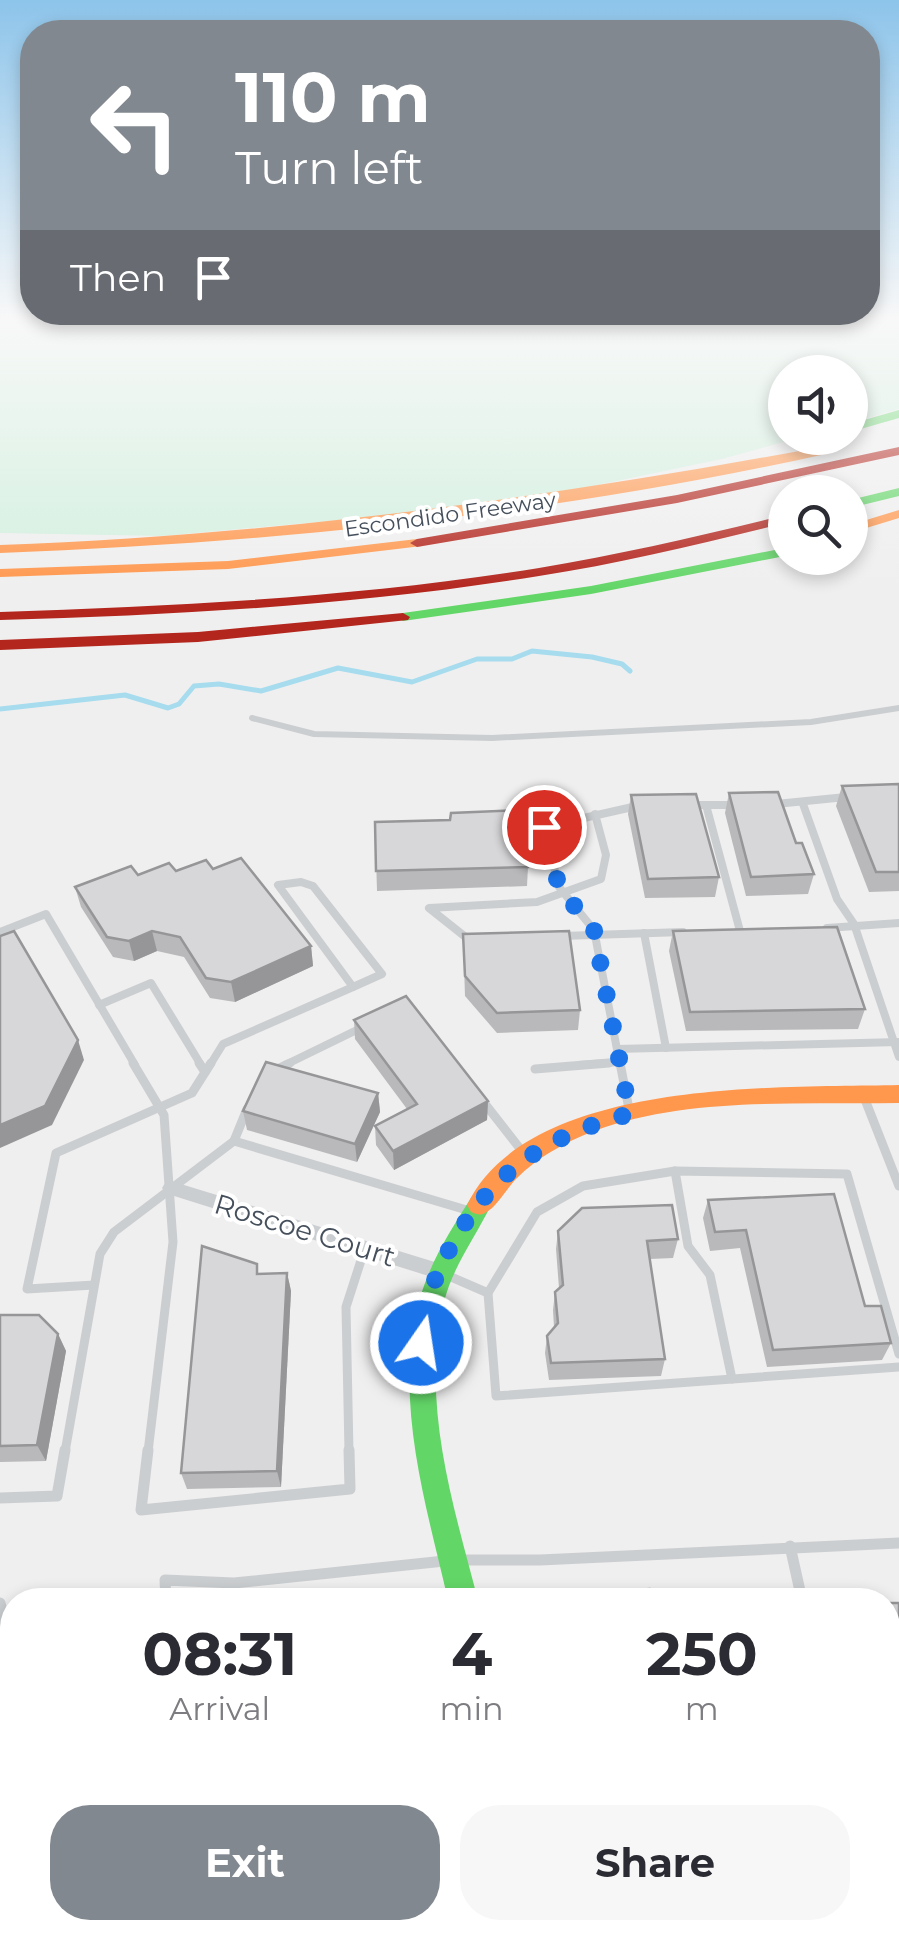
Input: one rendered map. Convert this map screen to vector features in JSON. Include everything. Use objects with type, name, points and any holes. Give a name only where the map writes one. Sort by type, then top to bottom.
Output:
[{"type":"main road","points":[[868,423],[899,414]]},
{"type":"main road","points":[[0,548],[171,543],[438,518],[700,475],[899,435]]},
{"type":"main road","name":"Escondido Freeway","points":[[0,573],[286,560],[414,546],[700,498],[899,452]]},
{"type":"main road","points":[[700,475],[768,453]]},
{"type":"main road","points":[[868,500],[899,492]]},
{"type":"main road","points":[[868,523],[899,514]]},
{"type":"main road","points":[[0,616],[114,613],[420,588],[643,553],[768,523]]},
{"type":"main road","points":[[868,535],[899,529]]},
{"type":"main road","points":[[0,539],[171,543]]},
{"type":"main road","points":[[0,648],[417,616],[639,581],[768,553]]},
{"type":"main road","points":[[460,1588],[420,1379],[421,1343],[438,1271],[475,1212],[525,1156],[584,1126],[656,1107],[899,1094]]},
{"type":"street","name":"Roscoe Court","points":[[172,1188],[438,1271]]},
{"type":"lane","points":[[252,718],[314,734],[492,738],[811,722],[899,708]]},
{"type":"lane","points":[[764,804],[864,797]]},
{"type":"lane","points":[[686,806],[745,804]]},
{"type":"lane","points":[[803,804],[837,899],[854,924],[899,1057]]},
{"type":"lane","points":[[706,805],[740,931]]},
{"type":"lane","points":[[630,1114],[595,935],[559,887],[544,827],[647,806]]},
{"type":"lane","points":[[484,938],[465,939],[429,908],[534,906],[567,897],[601,879],[606,855],[595,814]]},
{"type":"lane","points":[[94,1285],[26,1288],[56,1153],[192,1093],[223,1044],[353,987],[382,974],[313,886],[301,882],[278,885],[353,987]]},
{"type":"lane","points":[[0,932],[46,914],[164,1114],[173,1242],[141,1510],[350,1489],[346,1307],[365,1248]]},
{"type":"lane","points":[[809,929],[899,923]]},
{"type":"lane","points":[[720,931],[757,930]]},
{"type":"lane","points":[[558,936],[702,932]]},
{"type":"lane","points":[[644,934],[666,1048]]},
{"type":"lane","points":[[100,1005],[151,983],[205,1072]]},
{"type":"lane","points":[[258,1078],[374,1022]]},
{"type":"lane","points":[[617,1049],[896,1042]]},
{"type":"lane","points":[[535,1069],[620,1062]]},
{"type":"lane","points":[[0,1498],[57,1496],[100,1254],[114,1232],[234,1141],[252,1094]]},
{"type":"lane","points":[[863,1095],[899,1186]]},
{"type":"lane","points":[[478,1096],[525,1156]]},
{"type":"lane","points":[[234,1141],[475,1212]]},
{"type":"lane","points":[[676,1171],[688,1246],[710,1275],[732,1379]]},
{"type":"lane","points":[[899,1354],[846,1174],[676,1171],[583,1186],[537,1212],[488,1293],[496,1396],[899,1367]]},
{"type":"lane","points":[[438,1271],[488,1293]]},
{"type":"lane","points":[[166,1588],[166,1580],[234,1583],[454,1560],[540,1560],[899,1543]]},
{"type":"lane","points":[[790,1546],[799,1588]]},
{"type":"green space","points":[[0,410],[768,410],[768,446],[564,492],[406,514],[162,536],[0,533]]},
{"type":"green space","points":[[868,410],[894,410],[868,418]]},
{"type":"building","points":[[899,784],[899,872],[876,872],[842,786]]},
{"type":"building","points":[[778,792],[796,843],[802,843],[814,874],[751,877],[729,793]]},
{"type":"building","points":[[696,794],[719,877],[648,879],[631,795]]},
{"type":"building","points":[[521,810],[528,867],[376,871],[375,822],[450,820],[451,813]]},
{"type":"building","points":[[241,858],[311,946],[231,982],[206,978],[180,937],[152,931],[129,941],[107,937],[75,887],[131,866],[138,875],[169,863],[176,871],[206,860],[213,869]]},
{"type":"building","points":[[837,927],[865,1009],[690,1012],[673,931]]},
{"type":"building","points":[[14,931],[78,1040],[45,1106],[0,1125],[0,936]]},
{"type":"building","points":[[569,931],[580,1010],[497,1013],[465,976],[463,934]]},
{"type":"building","points":[[406,996],[488,1101],[393,1151],[375,1126],[417,1104],[354,1020]]},
{"type":"building","points":[[266,1062],[378,1093],[355,1144],[243,1111]]},
{"type":"building","points":[[834,1194],[865,1306],[881,1306],[891,1343],[773,1350],[746,1230],[715,1232],[708,1200]]},
{"type":"building","points":[[672,1205],[678,1239],[647,1241],[665,1359],[551,1363],[547,1336],[558,1323],[555,1292],[563,1285],[558,1231],[582,1208]]},
{"type":"building","points":[[202,1246],[257,1264],[257,1274],[287,1273],[277,1471],[181,1473]]},
{"type":"building","points":[[0,1315],[39,1315],[58,1334],[37,1445],[0,1446]]},
{"type":"waterway","points":[[0,709],[125,695],[168,708],[179,704],[194,686],[219,684],[261,691],[338,668],[412,682],[477,659],[512,659],[532,651],[592,657],[622,664],[630,671]]},
{"type":"traffic: fast","points":[[868,423],[899,414]]},
{"type":"traffic: fast","points":[[868,500],[899,492]]},
{"type":"traffic: fast","points":[[403,617],[591,590],[768,555]]},
{"type":"traffic: fast","points":[[460,1588],[429,1447],[423,1349],[432,1301],[450,1253],[479,1205]]},
{"type":"traffic: slow","points":[[0,549],[208,538],[415,517],[621,487],[798,455]]},
{"type":"traffic: slow","points":[[868,523],[899,514]]},
{"type":"traffic: slow","points":[[0,573],[228,565],[417,543]]},
{"type":"traffic: slow","points":[[479,1205],[536,1148],[599,1120],[640,1110],[726,1099],[899,1094]]},
{"type":"traffic: jam","points":[[417,543],[677,499],[899,451]]},
{"type":"traffic: jam","points":[[0,616],[203,608],[472,582],[570,567],[768,523]]},
{"type":"traffic: jam","points":[[0,645],[198,637],[403,617]]},
{"type":"route","points":[[421,1343],[438,1271],[465,1224],[490,1193],[525,1156],[584,1126],[630,1114],[594,930],[559,887],[544,827]]}]
